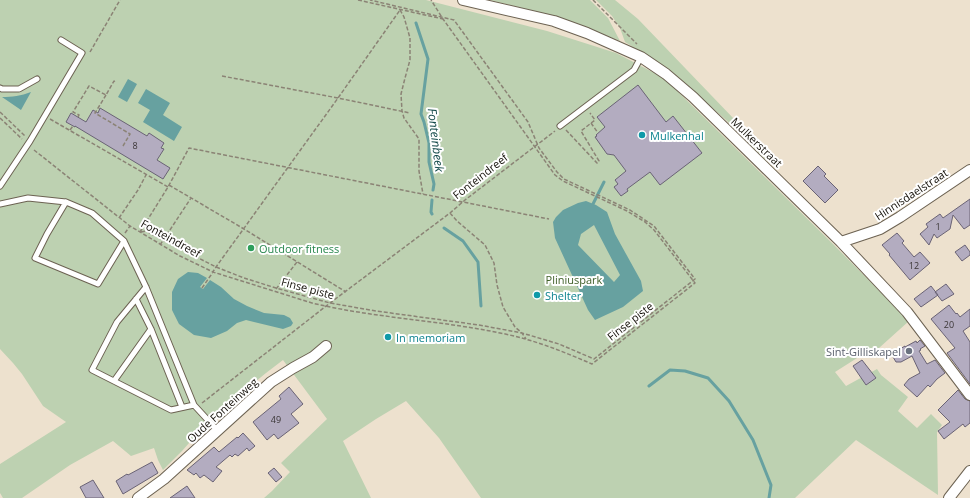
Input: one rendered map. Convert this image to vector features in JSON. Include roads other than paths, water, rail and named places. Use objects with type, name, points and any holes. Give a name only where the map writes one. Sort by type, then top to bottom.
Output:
[{"type":"street","name":"Mulkerstraat","points":[[463,0],[554,22],[587,33],[641,56],[666,74],[693,97],[841,242],[907,312],[970,395]]},
{"type":"street","name":"Hinnisdaelstraat","points":[[841,242],[880,229],[970,170]]},
{"type":"street","name":"Oude Fonteinweg","points":[[138,498],[164,479],[216,430],[271,382],[313,357],[326,346]]},
{"type":"street","points":[[949,498],[970,472]]},
{"type":"lane","points":[[0,186],[28,143],[82,53],[60,40]]},
{"type":"lane","points":[[561,126],[634,70],[641,56]]},
{"type":"lane","points":[[0,88],[19,89],[37,79]]},
{"type":"lane","points":[[0,204],[28,198],[66,202],[92,213],[124,241],[146,287],[194,406],[216,430]]},
{"type":"lane","points":[[66,202],[35,258],[98,284],[124,241]]},
{"type":"lane","points":[[146,287],[117,322],[92,370],[171,410],[194,406]]},
{"type":"lane","points":[[136,299],[151,329],[182,408]]},
{"type":"lane","points":[[114,380],[151,329]]},
{"type":"water","points":[[128,79],[137,84],[127,102],[118,97]]},
{"type":"water","points":[[146,89],[170,103],[163,115],[182,127],[174,141],[143,122],[150,110],[138,103]]},
{"type":"water","points":[[31,92],[21,110],[2,97],[16,96]]},
{"type":"water","points":[[586,201],[607,212],[615,234],[641,281],[643,291],[623,307],[595,320],[588,310],[555,238],[553,222],[556,217],[563,210]],"holes":[[[594,225],[620,275],[614,282],[578,245],[581,234]]]},
{"type":"water","points":[[188,272],[198,273],[207,278],[200,287],[203,289],[210,280],[221,287],[234,299],[247,306],[264,313],[284,315],[290,318],[293,323],[291,326],[283,329],[246,320],[237,323],[227,331],[211,338],[194,335],[179,324],[172,310],[172,292],[178,279]]},
{"type":"waterway","name":"Fonteinbeek","points":[[416,23],[428,59],[421,114],[429,143],[429,162],[434,184],[433,190]]},
{"type":"waterway","points":[[593,204],[604,182]]},
{"type":"waterway","name":"Fonteinbeek","points":[[432,200],[432,214]]},
{"type":"waterway","name":"Fonteinbeek","points":[[444,228],[463,241],[478,262],[481,306]]},
{"type":"waterway","points":[[649,386],[670,370],[685,371],[708,378],[729,401],[753,440],[771,485],[769,498]]},
{"type":"place","name":"Mulkenhal","points":[[642,135]]},
{"type":"place","name":"Outdoor fitness","points":[[251,248]]},
{"type":"place","name":"Shelter","points":[[537,295]]},
{"type":"place","name":"In memoriam","points":[[388,337]]},
{"type":"place","name":"Sint-Gilliskapel","points":[[909,351]]},
{"type":"park label","name":"Pliniuspark","points":[[574,279]]}]
